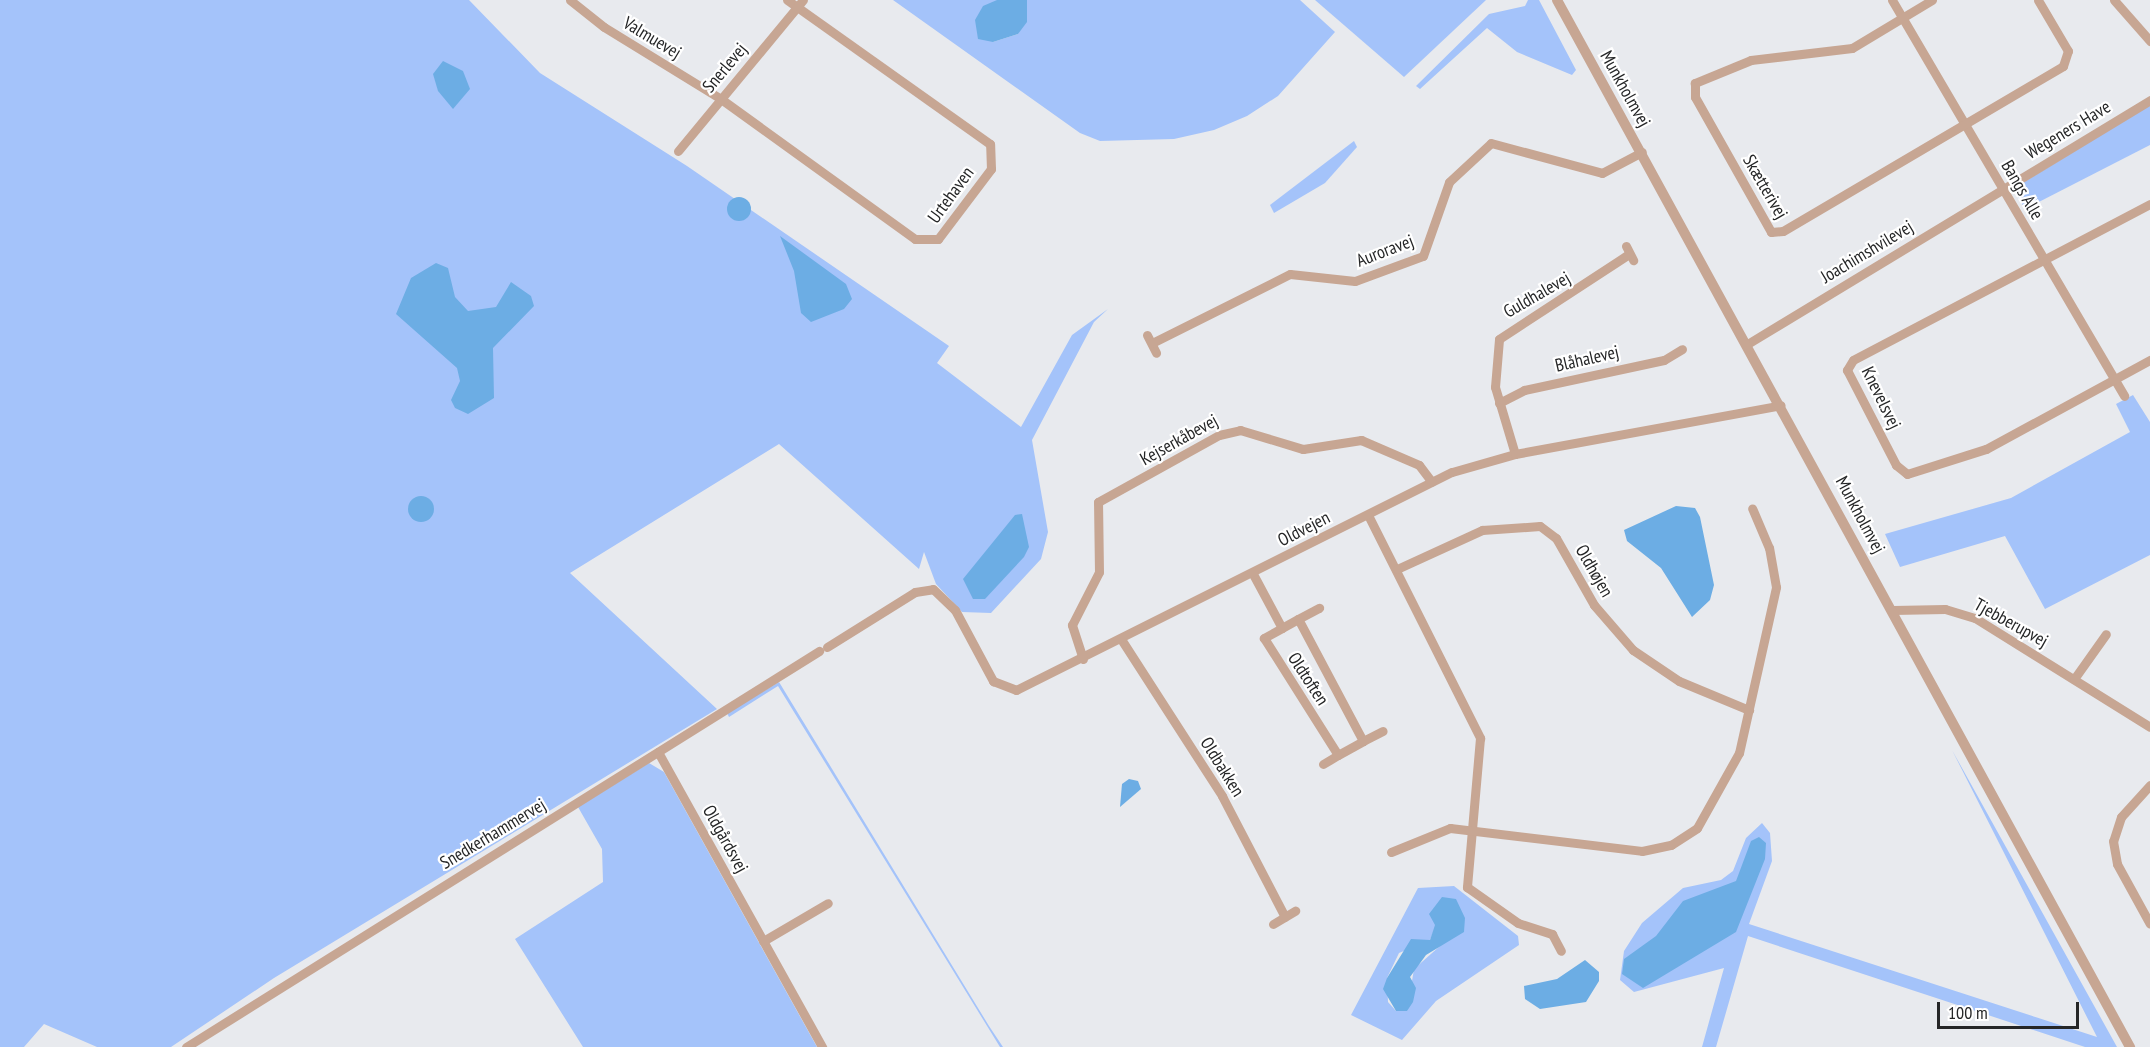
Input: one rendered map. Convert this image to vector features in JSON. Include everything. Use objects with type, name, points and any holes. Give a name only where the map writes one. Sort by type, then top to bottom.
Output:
[{"type":"street","name":"Valmuevej","points":[[570,0],[604,27],[721,99]]},
{"type":"street","points":[[787,0],[801,4]]},
{"type":"street","name":"Munkholmvej","points":[[1557,0],[1749,343],[2130,1047]]},
{"type":"street","name":"Bangs Alle","points":[[1892,0],[2124,396]]},
{"type":"street","name":"Skætterivej","points":[[1932,0],[1851,48],[1751,60],[1695,83],[1695,97],[1767,227],[1784,231],[2066,63],[2068,51],[2038,0]]},
{"type":"street","points":[[2114,0],[2150,41]]},
{"type":"street","name":"Snerlevej","points":[[678,151],[801,4]]},
{"type":"street","name":"Urtehaven","points":[[721,99],[915,238],[942,236],[991,169],[990,144],[801,4]]},
{"type":"street","name":"Wegeners Have","points":[[2003,189],[2150,100]]},
{"type":"street","name":"Auroravej","points":[[1156,353],[1149,339],[1290,274],[1355,280],[1422,256],[1431,245],[1449,182],[1491,142],[1602,173],[1642,152]]},
{"type":"street","name":"Joachimshvilevej","points":[[1749,343],[2003,189]]},
{"type":"street","name":"Knevelsvej","points":[[2150,204],[1849,365],[1848,375],[1899,470],[1911,474],[1986,449],[2150,360]]},
{"type":"street","name":"Guldhalevej","points":[[1515,454],[1499,403],[1496,351],[1502,335],[1629,253]]},
{"type":"street","name":"Blåhalevej","points":[[1499,403],[1524,390],[1664,360],[1682,348]]},
{"type":"street","name":"Oldvejen","points":[[908,596],[927,588],[944,596],[988,673],[1006,689],[1022,688],[1083,660],[1432,482],[1515,454],[1781,405]]},
{"type":"street","name":"Kejserkåbevej","points":[[1083,660],[1072,625],[1099,572],[1098,502],[1219,435],[1240,430],[1303,449],[1361,440],[1419,465],[1432,482]]},
{"type":"street","points":[[1391,852],[1433,831],[1473,828],[1637,850],[1673,844],[1696,828],[1716,802],[1739,753],[1776,587],[1768,548],[1752,508]]},
{"type":"street","points":[[1368,515],[1477,730],[1481,753],[1468,890],[1518,923],[1552,934],[1561,951]]},
{"type":"street","name":"Oldhøjen","points":[[1396,569],[1476,532],[1540,526],[1556,538],[1594,604],[1633,650],[1675,678],[1749,710]]},
{"type":"street","points":[[1252,574],[1282,628]]},
{"type":"street","name":"Snedkerhammervej","points":[[186,1047],[908,596]]},
{"type":"street","points":[[1298,619],[1319,608]]},
{"type":"street","name":"Tjebberupvej","points":[[1893,610],[1965,614],[2150,727]]},
{"type":"street","name":"Oldtoften","points":[[1338,755],[1264,638],[1298,619],[1363,741]]},
{"type":"street","points":[[2074,679],[2106,633]]},
{"type":"street","name":"Oldbakken","points":[[1122,639],[1222,796],[1285,917]]},
{"type":"street","points":[[1323,764],[1383,731]]},
{"type":"street","name":"Oldgårdsvej","points":[[658,752],[822,1047]]},
{"type":"street","points":[[2150,785],[2113,834],[2117,864],[2150,924]]},
{"type":"street","points":[[764,941],[828,903]]},
{"type":"street","points":[[1273,924],[1295,911]]},
{"type":"shaded area","points":[[0,0],[469,0],[540,73],[687,166],[949,346],[937,363],[1021,427],[1072,335],[1108,309],[1094,322],[1032,440],[1048,532],[1041,559],[991,613],[962,612],[936,584],[924,552],[919,569],[779,444],[570,573],[717,709],[274,978],[171,1047],[97,1047],[44,1024],[24,1047],[0,1047]]},
{"type":"shaded area","points":[[893,0],[997,0],[993,42],[1018,34],[1027,0],[1300,0],[1335,32],[1278,96],[1247,116],[1214,130],[1174,139],[1100,141],[1080,133]]},
{"type":"shaded area","points":[[997,0],[1027,0],[1027,22],[1018,34],[993,42],[978,39],[975,20],[983,6]]},
{"type":"shaded area","points":[[1315,0],[1486,0],[1404,77]]},
{"type":"shaded area","points":[[1528,0],[1539,0],[1576,70],[1572,75],[1517,52],[1487,28],[1420,89],[1416,86],[1489,14],[1525,6]]},
{"type":"shaded area","points":[[443,61],[463,71],[470,89],[453,109],[438,91],[433,74]]},
{"type":"shaded area","points":[[2150,105],[2150,145],[2025,209],[2013,189]]},
{"type":"shaded area","points":[[1354,141],[1357,147],[1325,183],[1274,213],[1270,205]]},
{"type":"shaded area","points":[[739,197],[748,200],[751,209],[748,218],[739,221],[730,218],[727,209],[730,200]]},
{"type":"shaded area","points":[[780,236],[846,284],[852,299],[844,309],[811,322],[801,313],[794,271]]},
{"type":"shaded area","points":[[436,263],[448,268],[455,297],[468,311],[496,307],[511,282],[531,296],[534,306],[493,348],[494,398],[468,414],[455,408],[451,400],[460,381],[457,368],[396,314],[411,278]]},
{"type":"shaded area","points":[[2133,395],[2150,422],[2150,555],[2045,609],[2005,536],[1900,567],[1885,534],[2011,498],[2130,432],[2116,404]]},
{"type":"shaded area","points":[[421,496],[430,500],[434,509],[430,518],[421,522],[412,518],[408,509],[412,500]]},
{"type":"shaded area","points":[[1676,506],[1695,508],[1700,517],[1714,585],[1710,600],[1692,617],[1661,568],[1627,541],[1624,530]]},
{"type":"shaded area","points":[[1022,514],[1029,547],[1024,557],[985,599],[973,599],[963,579],[1015,515]]},
{"type":"shaded area","points":[[779,682],[1003,1047],[1000,1047],[778,686],[729,717],[727,713]]},
{"type":"shaded area","points":[[1952,750],[2117,1047],[2085,1047],[1748,936],[1716,1047],[1702,1047],[1724,968],[1634,992],[1620,980],[1624,951],[1642,923],[1683,888],[1721,880],[1733,871],[1746,838],[1762,823],[1770,833],[1772,861],[1749,924],[2097,1037]]},
{"type":"shaded area","points":[[649,763],[664,772],[817,1047],[583,1047],[515,939],[603,882],[602,849],[578,807]]},
{"type":"shaded area","points":[[1129,779],[1138,781],[1141,789],[1120,807],[1122,784]]},
{"type":"shaded area","points":[[1759,837],[1766,843],[1765,859],[1736,932],[1643,988],[1622,974],[1624,959],[1656,936],[1683,901],[1736,881],[1751,841]]},
{"type":"shaded area","points":[[1454,886],[1518,936],[1519,945],[1436,1001],[1402,1040],[1351,1015],[1418,888]],"holes":[[[1436,925],[1449,938],[1414,969],[1407,1011],[1396,1011],[1388,1002],[1387,978],[1399,953],[1430,940]]]},
{"type":"shaded area","points":[[1442,897],[1456,899],[1465,918],[1464,932],[1426,955],[1410,977],[1416,988],[1413,1002],[1407,1011],[1396,1011],[1383,989],[1387,978],[1411,939],[1430,940],[1435,925],[1429,914]]},
{"type":"shaded area","points":[[1585,960],[1599,972],[1599,981],[1586,1002],[1540,1009],[1525,999],[1524,986],[1557,979]]}]
